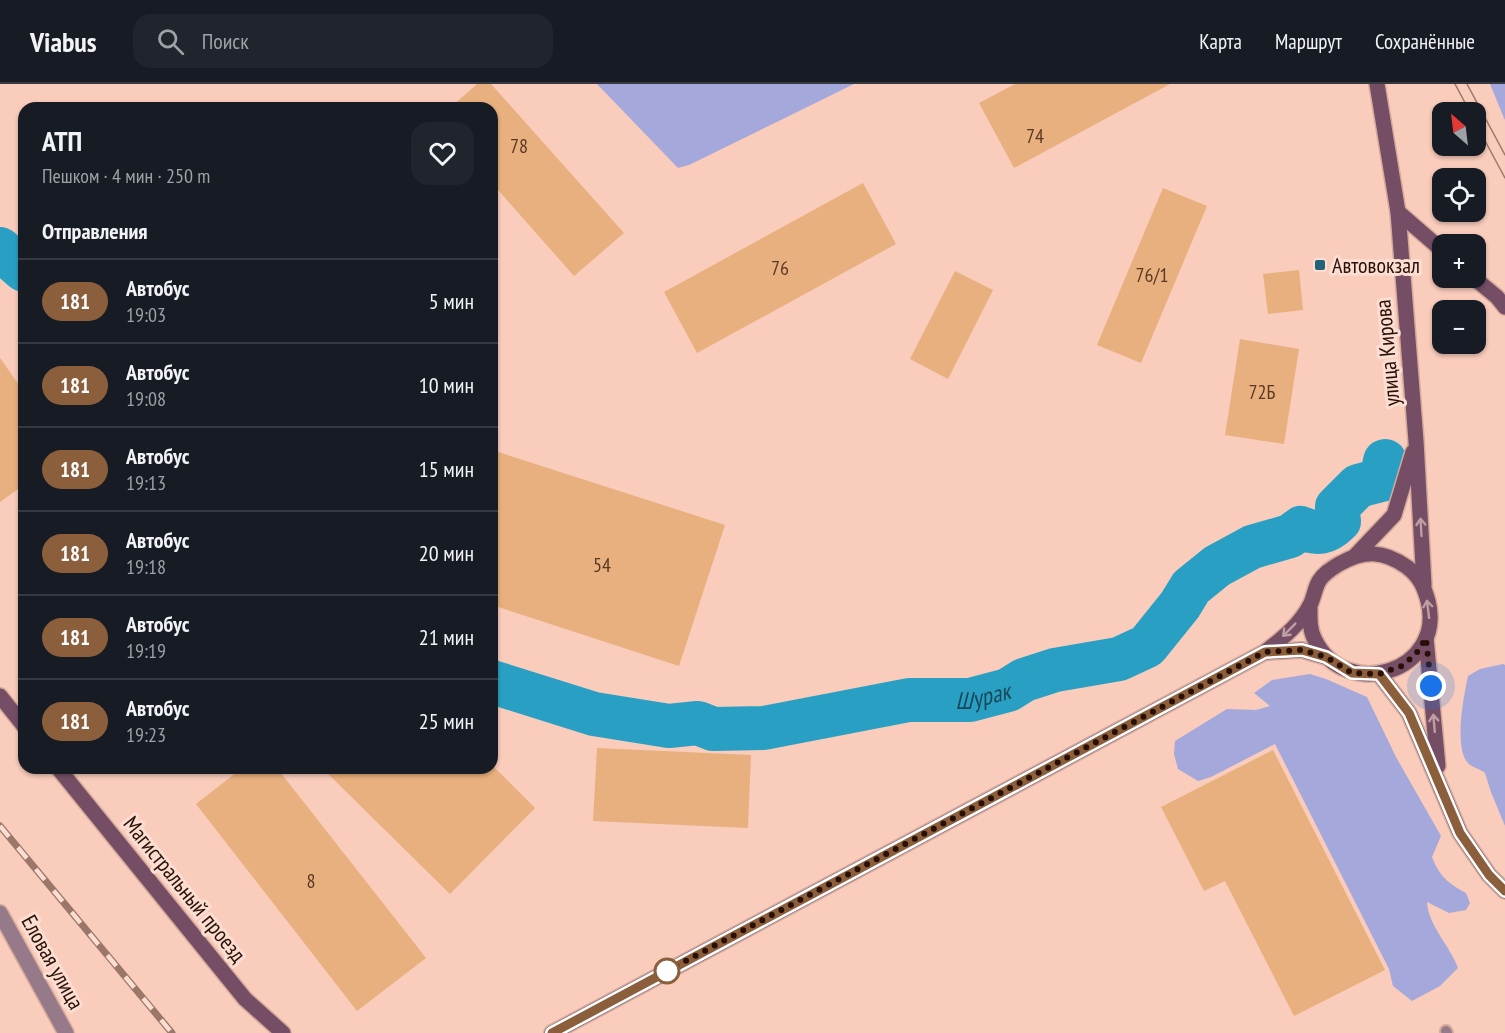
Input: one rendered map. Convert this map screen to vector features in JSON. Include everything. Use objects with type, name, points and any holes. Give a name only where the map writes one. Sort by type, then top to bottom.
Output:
[{"type":"main road","name":"улица Кирова","points":[[1377,84],[1398,212],[1416,441],[1424,585]]},
{"type":"main road","points":[[1398,212],[1432,241]]},
{"type":"main road","points":[[1486,288],[1505,307]]},
{"type":"main road","points":[[552,1033],[1265,652],[1292,629],[1310,605],[1318,583],[1328,570],[1355,556],[1394,515],[1416,441]]},
{"type":"main road","points":[[1355,556],[1378,554],[1395,559],[1415,573],[1424,585],[1431,613],[1426,638],[1439,781]]},
{"type":"main road","points":[[1310,605],[1310,625],[1315,640],[1326,657]]},
{"type":"main road","points":[[1265,652],[1302,650],[1326,657],[1352,673],[1379,674],[1402,666],[1416,654],[1426,638]]},
{"type":"main road","points":[[1379,674],[1409,713],[1460,833],[1489,875],[1505,891]]},
{"type":"main road","points":[[0,696],[18,718]]},
{"type":"main road","name":"Магистральный проезд","points":[[63,774],[245,999],[284,1033]]},
{"type":"street","name":"Еловая улица","points":[[0,913],[66,1033]]},
{"type":"shaded area","points":[[597,84],[854,84],[689,165],[678,168]]},
{"type":"shaded area","points":[[1490,84],[1505,84],[1505,120],[1504,118]]},
{"type":"shaded area","points":[[1505,665],[1505,826],[1485,773],[1469,764],[1464,757],[1461,735],[1462,709],[1468,676],[1480,669]]},
{"type":"shaded area","points":[[1310,674],[1367,697],[1396,757],[1441,836],[1432,857],[1438,870],[1445,879],[1466,893],[1470,903],[1466,910],[1449,913],[1427,902],[1431,919],[1458,968],[1440,986],[1412,1001],[1393,986],[1389,969],[1275,744],[1211,777],[1198,781],[1178,769],[1174,754],[1175,741],[1227,709],[1256,710],[1270,706],[1254,693],[1272,680]]},
{"type":"building","points":[[477,84],[491,84],[624,233],[574,276],[498,190],[498,102],[457,102]]},
{"type":"building","points":[[1015,84],[1170,84],[1014,168],[979,103]]},
{"type":"building","points":[[863,183],[896,244],[697,353],[664,292]]},
{"type":"building","points":[[1163,188],[1207,206],[1141,363],[1097,345]]},
{"type":"building","points":[[1299,270],[1303,310],[1268,314],[1263,274]]},
{"type":"building","points":[[955,271],[993,290],[948,379],[910,359]]},
{"type":"building","points":[[1240,339],[1299,349],[1284,444],[1225,435]]},
{"type":"building","points":[[0,358],[18,384],[18,489],[0,502]]},
{"type":"building","points":[[498,452],[725,525],[679,666],[498,607]]},
{"type":"building","points":[[597,748],[751,755],[748,828],[593,821]]},
{"type":"building","points":[[1273,750],[1385,970],[1294,1016],[1225,881],[1204,891],[1161,807]]},
{"type":"building","points":[[498,771],[535,808],[450,894],[328,774],[498,774]]},
{"type":"building","points":[[234,774],[282,774],[426,958],[357,1011],[196,804]]},
{"type":"waterway","name":"Шурак","points":[[0,249],[18,265]]},
{"type":"waterway","name":"Шурак","points":[[498,684],[594,714],[669,726],[698,723],[713,729],[764,728],[909,700],[970,700],[1008,690],[1024,680],[1055,670],[1119,659],[1147,646],[1180,605],[1191,587],[1217,566],[1252,547],[1290,536],[1301,528],[1312,532],[1322,532],[1330,528],[1339,521],[1337,507],[1358,486],[1381,480],[1385,461]]},
{"type":"tram line","points":[[1455,84],[1465,102]]},
{"type":"tram line","points":[[1467,84],[1505,155]]},
{"type":"tram line","points":[[1486,143],[1505,178]]},
{"type":"railway","points":[[0,826],[172,1033]]},
{"type":"bus line","name":"181","points":[[552,1033],[1265,652],[1302,650],[1326,657],[1352,673],[1379,674],[1409,713],[1460,833],[1489,875],[1505,891]]},
{"type":"place","name":"Автовокзал","points":[[1320,265]]},
{"type":"route","points":[[667,971],[1265,652],[1302,650],[1326,657],[1352,673],[1379,674],[1402,666],[1416,654],[1426,638],[1431,686]]}]
